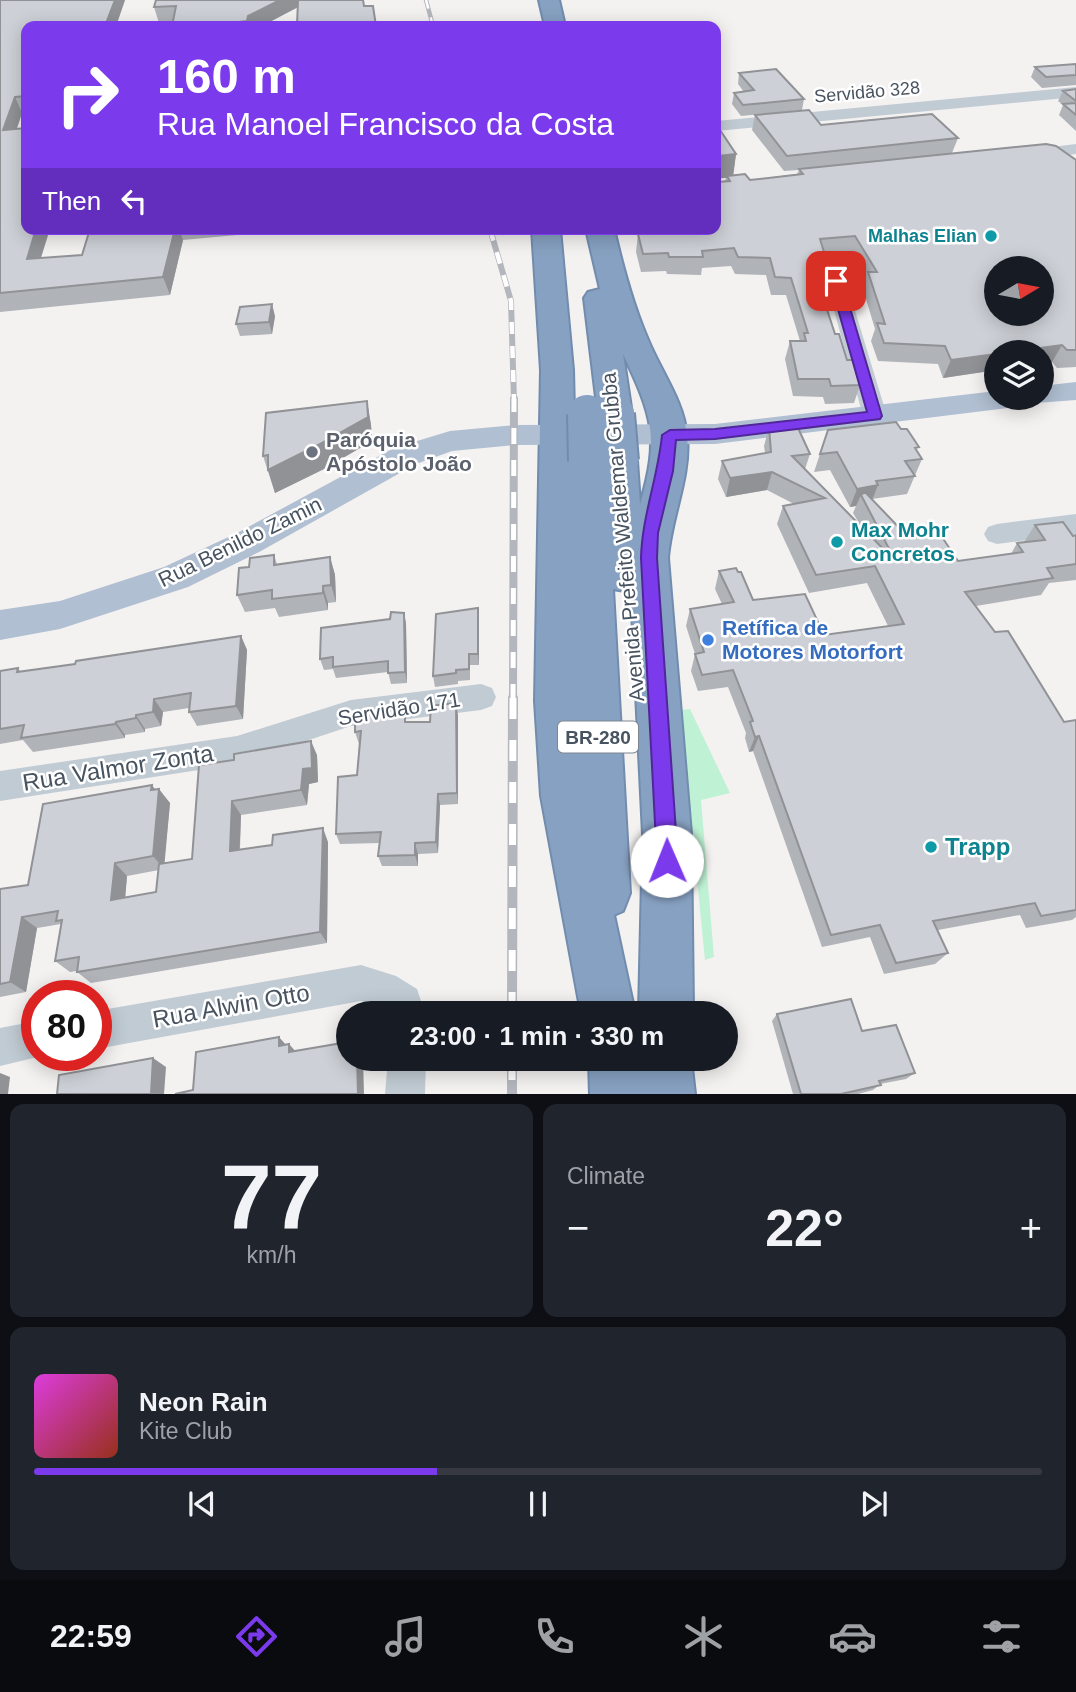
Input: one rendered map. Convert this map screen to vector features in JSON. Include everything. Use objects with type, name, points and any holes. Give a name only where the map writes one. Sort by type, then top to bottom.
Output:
[{"type":"highway","points":[[536,0],[540,21]]},
{"type":"highway","points":[[549,0],[554,21]]},
{"type":"highway","points":[[546,235],[556,358],[587,433],[558,701],[565,796],[606,1001]]},
{"type":"highway","name":"Avenida Prefeito Waldemar Grubba","points":[[570,235],[587,433],[658,1001]]},
{"type":"highway","name":"Avenida Prefeito Waldemar Grubba","points":[[589,235],[587,433],[603,861],[613,1001]]},
{"type":"highway","points":[[601,235],[619,306],[663,410],[670,435],[666,471],[650,533],[649,558],[667,834],[666,1001]]},
{"type":"highway","points":[[587,433],[573,427],[631,426],[643,420],[649,393],[645,369]]},
{"type":"main road","points":[[1054,394],[1076,391]]},
{"type":"main road","name":"Rua Benildo Zamin","points":[[0,625],[60,615],[176,577],[249,542],[397,460],[420,450],[470,438],[587,433],[715,434],[984,402]]},
{"type":"street","points":[[981,101],[1076,92]]},
{"type":"street","name":"Servidão 328","points":[[721,126],[981,101]]},
{"type":"street","points":[[1008,156],[1076,149]]},
{"type":"street","points":[[1049,152],[1067,165]]},
{"type":"street","points":[[836,281],[875,416]]},
{"type":"street","points":[[997,534],[1076,524]]},
{"type":"street","name":"Servidão 171","points":[[237,750],[351,713],[481,697]]},
{"type":"street","name":"Rua Valmor Zonta","points":[[0,786],[237,750]]},
{"type":"street","name":"Rua Alwin Otto","points":[[112,1027],[361,983],[383,989],[397,1001]]},
{"type":"street","points":[[0,1047],[21,1043]]},
{"type":"street","points":[[405,1094],[406,1071]]},
{"type":"green space","points":[[690,709],[730,793],[701,800],[714,957],[705,960],[680,710]]},
{"type":"building","points":[[0,0],[115,0],[107,21],[21,21],[21,96],[15,97],[3,130],[21,128],[21,235],[34,235],[27,259],[82,255],[88,235],[174,235],[163,277],[0,293]]},
{"type":"building","points":[[156,0],[280,0],[248,16],[247,21],[173,21],[176,6],[154,7]]},
{"type":"building","points":[[298,0],[363,0],[364,6],[373,6],[375,21],[297,21]]},
{"type":"building","points":[[1076,64],[1076,75],[1046,77],[1035,67]]},
{"type":"building","points":[[776,69],[804,99],[743,105],[734,93],[754,90],[739,73]]},
{"type":"building","points":[[1076,89],[1076,101],[1063,91]]},
{"type":"building","points":[[1076,103],[1076,115],[1063,104]]},
{"type":"building","points":[[809,110],[821,125],[932,114],[958,138],[787,156],[755,115]]},
{"type":"building","points":[[721,132],[736,154],[721,156]]},
{"type":"building","points":[[1046,144],[1056,146],[1076,160],[1076,350],[1067,350],[1062,345],[1054,346],[1054,340],[984,340],[984,356],[951,360],[945,346],[884,343],[877,323],[885,324],[868,272],[877,272],[855,236],[820,239],[833,282],[818,282],[835,334],[839,334],[847,360],[854,360],[860,385],[831,386],[829,379],[798,379],[790,341],[806,341],[804,333],[808,333],[791,278],[775,277],[770,258],[738,257],[734,248],[702,251],[703,257],[669,257],[668,253],[643,254],[638,235],[721,235],[721,182],[730,181],[727,176],[745,174],[750,180],[803,174],[799,169]]},
{"type":"building","points":[[272,304],[269,322],[236,324],[240,307]]},
{"type":"building","points":[[367,401],[368,417],[268,470],[268,455],[263,456],[266,413]]},
{"type":"building","points":[[896,422],[901,429],[907,429],[919,447],[915,448],[922,459],[905,461],[915,476],[876,481],[878,485],[857,489],[837,452],[820,454],[828,430]]},
{"type":"building","points":[[794,425],[810,454],[792,456],[896,562],[861,495],[865,492],[909,538],[940,534],[958,561],[1023,552],[1017,543],[1045,540],[1035,525],[1063,522],[1073,536],[1076,535],[1076,564],[1047,568],[1053,578],[965,592],[995,632],[1008,631],[1064,722],[1076,720],[1076,910],[1041,916],[1035,903],[933,921],[948,953],[896,963],[880,925],[831,935],[759,736],[755,737],[750,722],[753,721],[733,670],[702,675],[695,654],[704,652],[690,609],[734,602],[719,571],[736,568],[741,572],[753,600],[805,594],[824,635],[904,624],[875,566],[816,575],[783,506],[825,498],[772,472],[730,478],[722,461],[771,452],[769,427]]},
{"type":"building","points":[[274,555],[274,565],[330,557],[331,585],[323,586],[323,593],[272,599],[272,590],[237,595],[239,568],[249,567],[250,558]]},
{"type":"building","points":[[478,608],[478,654],[469,654],[469,669],[433,676],[436,614]]},
{"type":"building","points":[[391,612],[404,613],[405,672],[388,673],[388,661],[333,667],[333,657],[320,659],[321,628],[390,619]]},
{"type":"building","points":[[241,636],[236,706],[189,712],[191,693],[154,699],[153,712],[136,715],[136,718],[115,724],[21,738],[24,725],[0,729],[0,671],[18,668],[17,672],[75,664],[76,661]]},
{"type":"building","points":[[456,703],[457,793],[438,794],[436,842],[415,843],[415,855],[378,856],[381,832],[336,834],[338,777],[357,775],[361,731],[355,732],[355,715],[405,709],[405,722],[430,722],[431,706]]},
{"type":"building","points":[[311,741],[312,768],[303,769],[301,790],[232,801],[230,851],[272,845],[273,835],[323,828],[320,932],[77,972],[79,957],[55,961],[62,920],[56,921],[58,911],[22,917],[10,982],[0,984],[0,889],[28,885],[43,804],[152,785],[151,790],[159,789],[153,856],[115,863],[111,900],[156,892],[159,864],[192,859],[199,765],[234,760],[234,754]]},
{"type":"building","points":[[851,999],[862,1031],[896,1025],[915,1073],[879,1081],[881,1085],[841,1094],[801,1094],[777,1014]]},
{"type":"building","points":[[279,1037],[279,1046],[289,1044],[289,1052],[336,1044],[336,1071],[357,1071],[358,1094],[175,1094],[193,1090],[196,1052]]},
{"type":"building","points":[[153,1058],[151,1094],[57,1094],[59,1075],[81,1071],[112,1071],[112,1065]]},
{"type":"railway","points":[[426,0],[432,21]]},
{"type":"railway","points":[[492,235],[511,301],[514,401]]},
{"type":"railway","points":[[513,700],[514,401]]},
{"type":"railway","points":[[512,1001],[513,698]]},
{"type":"railway","points":[[512,1071],[512,1094]]},
{"type":"place","name":"Malhas Elian","points":[[991,236]]},
{"type":"place","name":"Paróquia Apóstolo João","points":[[312,452]]},
{"type":"place","name":"Max Mohr Concretos","points":[[837,542]]},
{"type":"place","name":"Retífica de Motores Motorfort","points":[[708,640]]},
{"type":"place","name":"Trapp","points":[[931,847]]},
{"type":"route","points":[[667,861],[649,558],[650,533],[666,471],[670,435],[715,434],[875,416],[836,281]]}]
